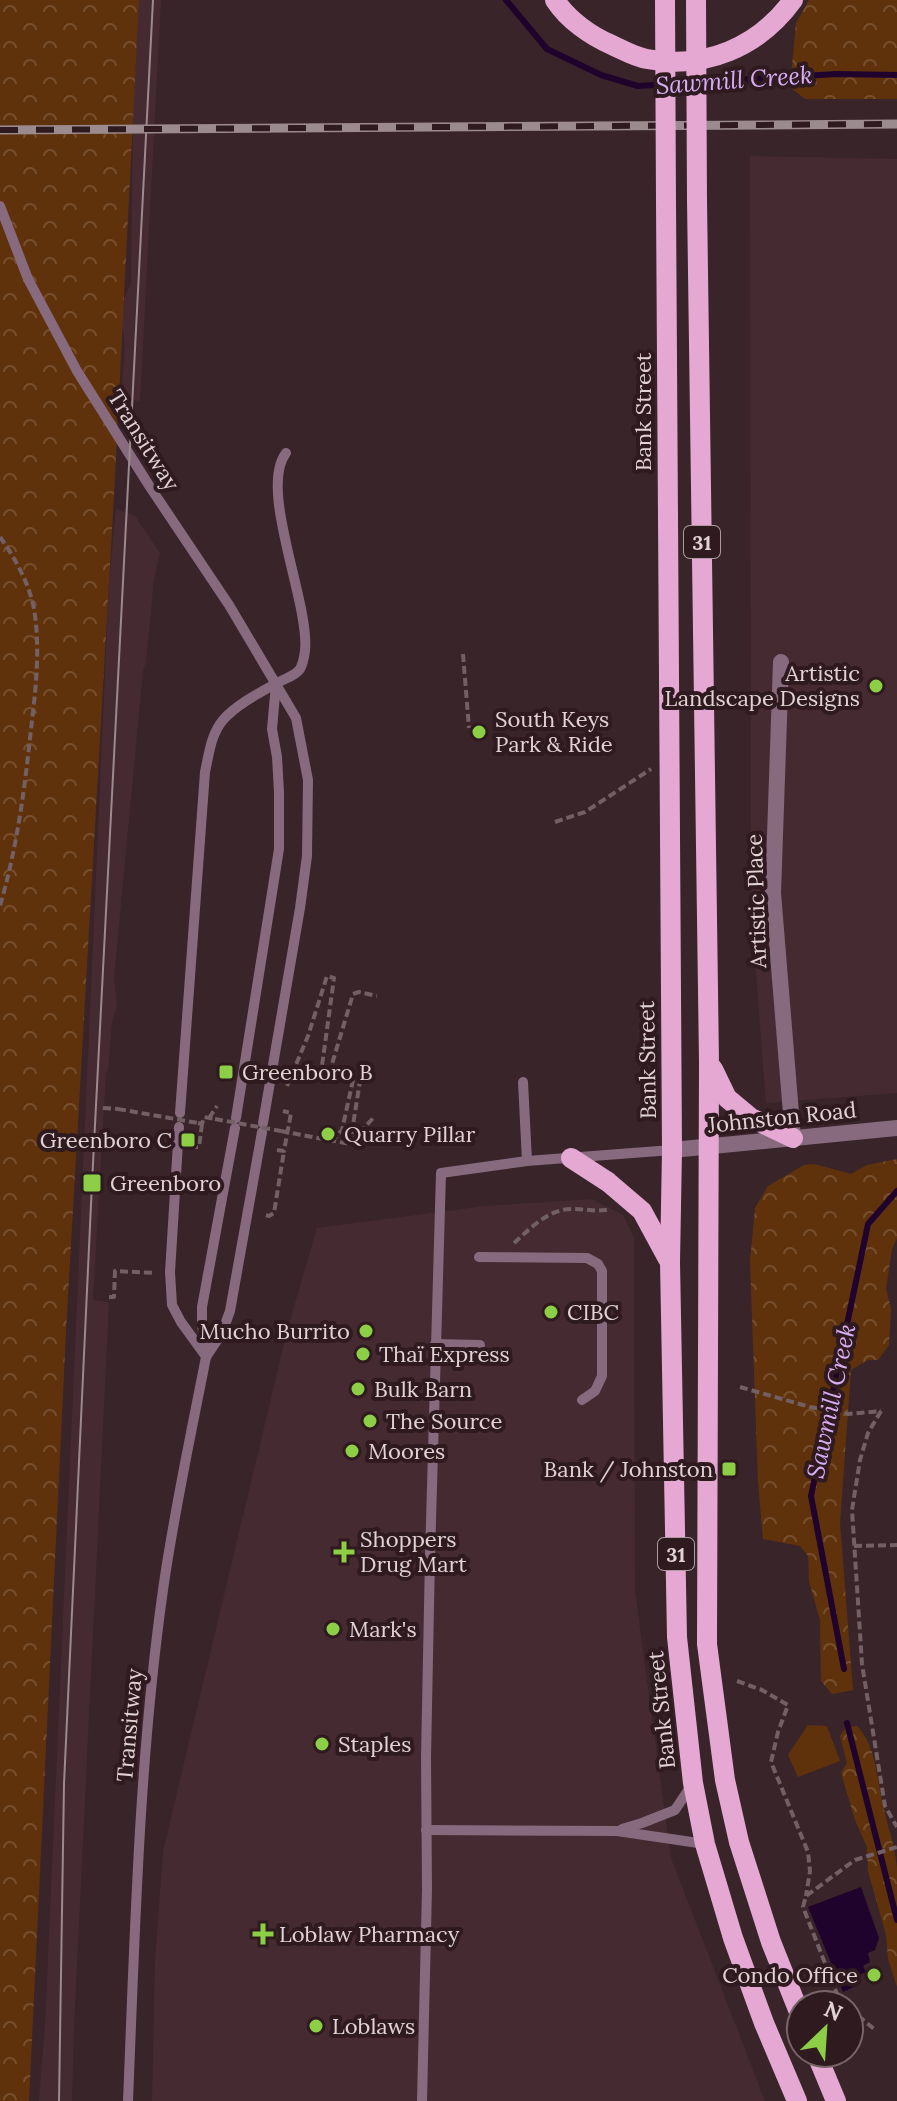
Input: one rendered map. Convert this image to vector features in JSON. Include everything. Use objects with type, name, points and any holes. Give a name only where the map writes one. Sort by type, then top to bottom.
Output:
[{"type":"main road","points":[[555,0],[583,28],[604,41],[638,57],[675,62],[710,59],[740,48],[767,29],[793,0]]},
{"type":"main road","name":"Bank Street","points":[[665,0],[672,1150],[670,1262],[677,1637],[693,1783],[705,1844],[733,1938],[797,2101]]},
{"type":"main road","name":"31","points":[[696,0],[710,1146],[707,1644],[725,1780],[739,1842],[771,1942],[790,1989]]},
{"type":"main road","points":[[709,1062],[727,1098],[751,1118],[793,1138]]},
{"type":"main road","points":[[571,1158],[608,1182],[642,1211],[670,1262]]},
{"type":"main road","points":[[823,2069],[836,2101]]},
{"type":"street","name":"Artistic Place","points":[[781,662],[773,893],[793,1138]]},
{"type":"street","name":"Johnston Road","points":[[672,1150],[897,1128]]},
{"type":"lane","name":"Transitway","points":[[0,206],[28,279],[58,338],[150,487],[229,605],[296,718],[301,736],[308,780],[308,837],[300,908],[230,1311],[222,1333],[206,1357]]},
{"type":"lane","points":[[180,1113],[209,752],[222,722],[241,706],[295,674],[303,662],[305,651],[277,497],[278,466],[286,453]]},
{"type":"lane","name":"Transitway","points":[[128,2101],[135,1929],[151,1688],[163,1589],[206,1357],[202,1307],[279,849],[279,780],[272,729],[276,684]]},
{"type":"lane","points":[[523,1082],[527,1161]]},
{"type":"lane","points":[[179,1127],[170,1272],[172,1305],[206,1357]]},
{"type":"lane","points":[[422,2101],[429,1589],[441,1173],[527,1161],[672,1150]]},
{"type":"lane","points":[[479,1257],[587,1258],[598,1264],[602,1271],[602,1376],[595,1391],[582,1400]]},
{"type":"lane","points":[[435,1344],[480,1345]]},
{"type":"lane","points":[[617,1831],[675,1810],[693,1783]]},
{"type":"lane","points":[[426,1830],[617,1831],[705,1844]]},
{"type":"path","points":[[0,537],[19,567],[28,589],[34,609],[37,648],[24,798],[0,906]]},
{"type":"path","points":[[463,654],[469,728]]},
{"type":"path","points":[[555,822],[585,812],[653,767]]},
{"type":"path","points":[[287,1086],[308,1036],[327,976],[334,978],[321,1073],[329,1074],[353,994],[359,992],[377,996]]},
{"type":"path","points":[[331,1142],[342,1130],[353,1080],[360,1081],[350,1144]]},
{"type":"path","points":[[212,1119],[217,1106]]},
{"type":"path","points":[[103,1108],[200,1123]]},
{"type":"path","points":[[266,1215],[274,1213],[284,1132],[291,1113],[283,1111]]},
{"type":"path","points":[[350,1144],[375,1116]]},
{"type":"path","points":[[190,1147],[199,1147],[200,1123],[204,1117],[331,1142],[397,1142]]},
{"type":"path","points":[[277,1150],[284,1151]]},
{"type":"path","points":[[272,1180],[279,1182]]},
{"type":"path","points":[[479,1257],[508,1248],[546,1216],[569,1209],[599,1212],[621,1206]]},
{"type":"path","points":[[109,1297],[114,1297],[115,1271],[156,1273]]},
{"type":"path","points":[[740,1387],[810,1407],[848,1414],[881,1411],[868,1433],[860,1460],[852,1510],[862,1664],[885,1806],[897,1827]]},
{"type":"path","points":[[854,1546],[897,1545]]},
{"type":"path","points":[[737,1681],[762,1690],[788,1705],[771,1762],[808,1852],[810,1871],[803,1907],[835,1989]]},
{"type":"path","points":[[806,1896],[855,1860],[895,1848]]},
{"type":"path","points":[[865,2021],[874,2029]]},
{"type":"shaded area","points":[[139,0],[161,0],[140,401],[121,399],[124,299],[131,283],[133,111]]},
{"type":"shaded area","points":[[750,156],[897,159],[897,1093],[766,1103],[751,908]]},
{"type":"shaded area","points":[[116,509],[135,516],[160,553],[143,671],[114,979],[117,1005],[106,1071],[93,1300],[109,1302],[72,2101],[39,2101],[45,2025],[109,582]]},
{"type":"shaded area","points":[[592,1199],[623,1215],[634,1237],[635,1591],[671,1858],[765,2101],[152,2101],[155,1961],[163,1851],[288,1327],[317,1228],[485,1206]]},
{"type":"shaded area","points":[[861,1887],[879,1938],[875,1950],[868,1953],[870,1962],[863,1966],[866,1972],[853,1978],[856,1986],[842,1989],[808,1907]]},
{"type":"green space","points":[[0,0],[139,0],[66,1331],[29,2101],[0,2101]]},
{"type":"green space","points":[[809,0],[897,0],[897,99],[805,99],[790,87],[796,23]]},
{"type":"green space","points":[[897,1159],[897,1238],[892,1249],[886,1289],[891,1308],[889,1345],[878,1360],[868,1360],[851,1370],[840,1523],[853,1690],[832,1694],[821,1681],[820,1620],[809,1581],[808,1556],[800,1546],[763,1539],[750,1261],[755,1208],[768,1186],[804,1165],[814,1164],[851,1174],[867,1165]]},
{"type":"green space","points":[[808,1725],[827,1726],[840,1761],[798,1777],[788,1755]]},
{"type":"green space","points":[[857,1726],[868,1741],[874,1759],[896,1859],[897,1987],[868,1871],[867,1847],[841,1773],[847,1763],[840,1736],[846,1727]]},
{"type":"waterway","name":"Sawmill Creek","points":[[506,0],[547,49],[601,75],[638,86],[836,74],[897,75]]},
{"type":"waterway","name":"Sawmill Creek","points":[[844,1669],[811,1496],[868,1224],[897,1191]]},
{"type":"waterway","name":"Sawmill Creek","points":[[847,1723],[897,1920]]},
{"type":"tram line","points":[[59,2101],[64,1784],[153,0]]},
{"type":"railway","points":[[0,130],[897,124]]},
{"type":"place","name":"Artistic Landscape Designs","points":[[876,686]]},
{"type":"place","name":"South Keys Park & Ride","points":[[479,732]]},
{"type":"place","name":"Greenboro B","points":[[226,1072]]},
{"type":"place","name":"Quarry Pillar","points":[[328,1134]]},
{"type":"place","name":"Greenboro C","points":[[188,1140]]},
{"type":"place","name":"Greenboro","points":[[92,1183]]},
{"type":"place","name":"CIBC","points":[[551,1312]]},
{"type":"place","name":"Mucho Burrito","points":[[366,1331]]},
{"type":"place","name":"Thaï Express","points":[[363,1354]]},
{"type":"place","name":"Bulk Barn","points":[[358,1389]]},
{"type":"place","name":"The Source","points":[[370,1421]]},
{"type":"place","name":"Moores","points":[[352,1451]]},
{"type":"place","name":"Bank / Johnston","points":[[729,1469]]},
{"type":"place","name":"Shoppers Drug Mart","points":[[344,1552]]},
{"type":"place","name":"Mark's","points":[[333,1629]]},
{"type":"place","name":"Staples","points":[[322,1744]]},
{"type":"place","name":"Loblaw Pharmacy","points":[[263,1934]]},
{"type":"place","name":"Condo Office","points":[[874,1975]]},
{"type":"place","name":"Loblaws","points":[[316,2026]]}]
